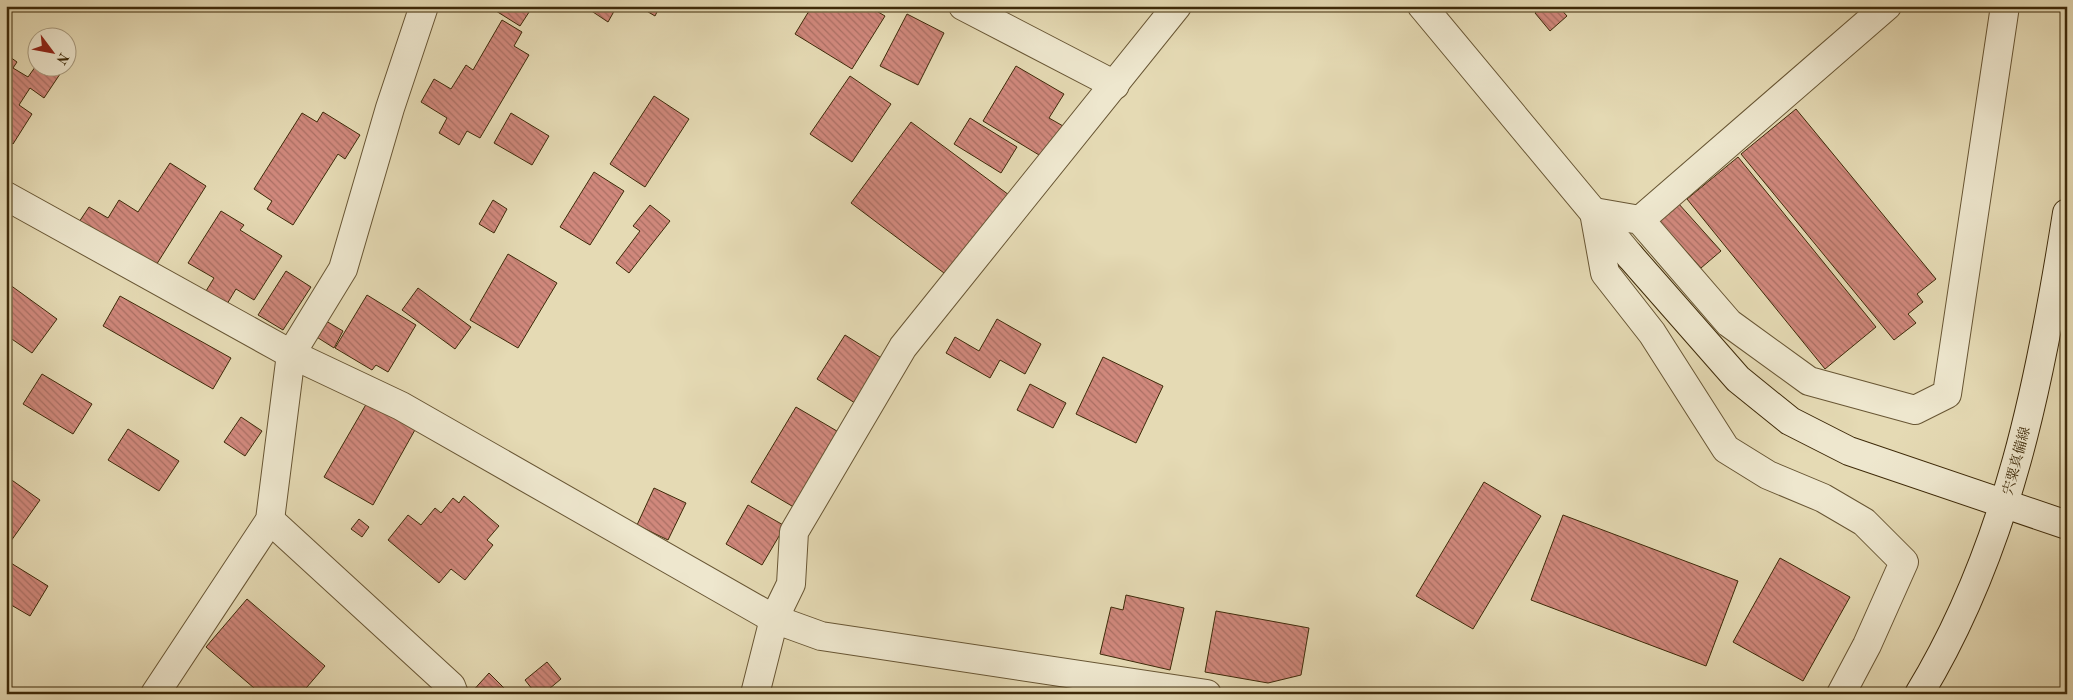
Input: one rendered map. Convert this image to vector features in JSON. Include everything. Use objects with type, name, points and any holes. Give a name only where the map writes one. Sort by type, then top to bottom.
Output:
[{"type":"street","points":[[155,694],[270,520],[290,354],[343,269],[390,108],[424,6]]},
{"type":"street","points":[[963,6],[1116,85]]},
{"type":"street","points":[[755,694],[774,619],[791,584],[794,532],[903,347],[1116,85],[1177,6]]},
{"type":"street","points":[[1422,6],[1630,256],[1738,380],[1790,421],[1849,451],[2067,525]]},
{"type":"street","points":[[1640,220],[1887,6]]},
{"type":"street","points":[[1594,212],[1640,220],[1729,323],[1809,381],[1915,410],[1947,394],[2005,6]]},
{"type":"street","points":[[6,196],[290,354],[401,406],[774,619],[821,636],[1207,694]]},
{"type":"street","points":[[1594,212],[1605,273],[1652,333],[1726,449],[1768,475],[1823,498],[1864,522],[1904,562],[1867,645],[1840,694]]},
{"type":"street","name":"宍粟真備線","points":[[1919,694],[1972,594],[2005,504],[2035,392],[2053,304],[2067,212]]},
{"type":"street","points":[[270,520],[451,686],[454,694]]},
{"type":"building","points":[[488,6],[533,6],[520,26]]},
{"type":"building","points":[[584,6],[617,6],[608,22]]},
{"type":"building","points":[[638,6],[660,6],[655,16]]},
{"type":"building","points":[[812,6],[868,6],[885,16],[852,69],[795,34]]},
{"type":"building","points":[[1542,6],[1558,6],[1567,16],[1550,31],[1535,13]]},
{"type":"building","points":[[907,14],[944,33],[918,85],[880,66]]},
{"type":"building","points":[[502,20],[522,32],[514,46],[529,55],[480,138],[467,131],[459,145],[439,133],[447,118],[421,102],[434,79],[451,89],[466,65],[473,70]]},
{"type":"building","points":[[10,57],[17,62],[13,68],[28,78],[57,78],[44,98],[30,88],[19,105],[32,114],[13,144],[6,139],[6,62]]},
{"type":"building","points":[[1016,66],[1064,94],[1049,118],[1063,126],[1044,158],[983,121]]},
{"type":"building","points":[[850,76],[891,104],[852,162],[810,134]]},
{"type":"building","points":[[654,96],[689,119],[645,187],[610,164]]},
{"type":"building","points":[[1796,109],[1936,279],[1917,294],[1923,302],[1908,314],[1916,323],[1894,340],[1741,154]]},
{"type":"building","points":[[323,112],[360,135],[345,159],[338,154],[293,225],[267,209],[272,201],[254,189],[302,113],[317,122]]},
{"type":"building","points":[[511,113],[549,136],[532,165],[494,143]]},
{"type":"building","points":[[970,118],[1017,147],[1001,173],[954,144]]},
{"type":"building","points":[[911,122],[1009,195],[948,276],[851,203]]},
{"type":"building","points":[[1738,157],[1876,327],[1825,369],[1687,199]]},
{"type":"building","points":[[170,163],[206,186],[153,270],[79,222],[89,207],[108,218],[119,200],[138,212]]},
{"type":"building","points":[[594,172],[624,191],[590,245],[560,227]]},
{"type":"building","points":[[493,200],[507,209],[494,233],[479,224]]},
{"type":"building","points":[[1678,203],[1721,251],[1701,268],[1658,220]]},
{"type":"building","points":[[650,205],[670,221],[629,273],[616,263],[640,231],[633,226]]},
{"type":"building","points":[[221,211],[244,225],[240,230],[282,256],[254,300],[236,289],[227,304],[206,291],[214,278],[188,263]]},
{"type":"building","points":[[508,254],[557,283],[518,348],[470,320]]},
{"type":"building","points":[[286,271],[311,287],[283,330],[258,315]]},
{"type":"building","points":[[6,282],[57,319],[32,353],[6,335]]},
{"type":"building","points":[[418,288],[471,327],[455,349],[402,310]]},
{"type":"building","points":[[367,295],[416,325],[388,372],[376,365],[372,370],[335,348]]},
{"type":"building","points":[[120,296],[231,358],[213,389],[103,326]]},
{"type":"building","points":[[321,318],[343,331],[334,348],[312,334]]},
{"type":"building","points":[[997,319],[1041,344],[1025,374],[1000,360],[990,378],[946,353],[955,337],[979,351]]},
{"type":"building","points":[[845,335],[883,359],[855,403],[817,379]]},
{"type":"building","points":[[1103,357],[1163,386],[1136,443],[1076,414]]},
{"type":"building","points":[[42,374],[92,404],[73,434],[23,404]]},
{"type":"building","points":[[1030,384],[1066,403],[1053,428],[1017,410]]},
{"type":"building","points":[[368,401],[416,428],[373,505],[324,477]]},
{"type":"building","points":[[796,407],[842,434],[797,509],[751,482]]},
{"type":"building","points":[[241,417],[262,431],[245,456],[224,442]]},
{"type":"building","points":[[128,429],[179,461],[159,491],[108,460]]},
{"type":"building","points":[[6,476],[40,500],[6,548]]},
{"type":"building","points":[[1484,482],[1541,516],[1473,629],[1416,596]]},
{"type":"building","points":[[654,488],[686,503],[668,540],[637,525]]},
{"type":"building","points":[[464,496],[499,526],[487,540],[493,545],[465,580],[451,569],[439,583],[388,540],[408,515],[421,525],[435,508],[441,513],[453,498],[459,503]]},
{"type":"building","points":[[748,505],[785,526],[762,565],[726,544]]},
{"type":"building","points":[[1563,515],[1738,581],[1706,666],[1531,600]]},
{"type":"building","points":[[359,519],[369,527],[362,537],[351,529]]},
{"type":"building","points":[[1780,558],[1850,597],[1803,681],[1733,642]]},
{"type":"building","points":[[6,560],[48,586],[30,616],[6,602]]},
{"type":"building","points":[[1126,595],[1184,608],[1170,670],[1100,654],[1111,607],[1123,610]]},
{"type":"building","points":[[247,599],[325,666],[301,694],[261,694],[206,647]]},
{"type":"building","points":[[1216,611],[1309,628],[1301,675],[1268,683],[1205,672]]},
{"type":"building","points":[[547,662],[561,679],[543,694],[536,694],[525,680]]},
{"type":"building","points":[[489,673],[510,694],[470,694]]}]
